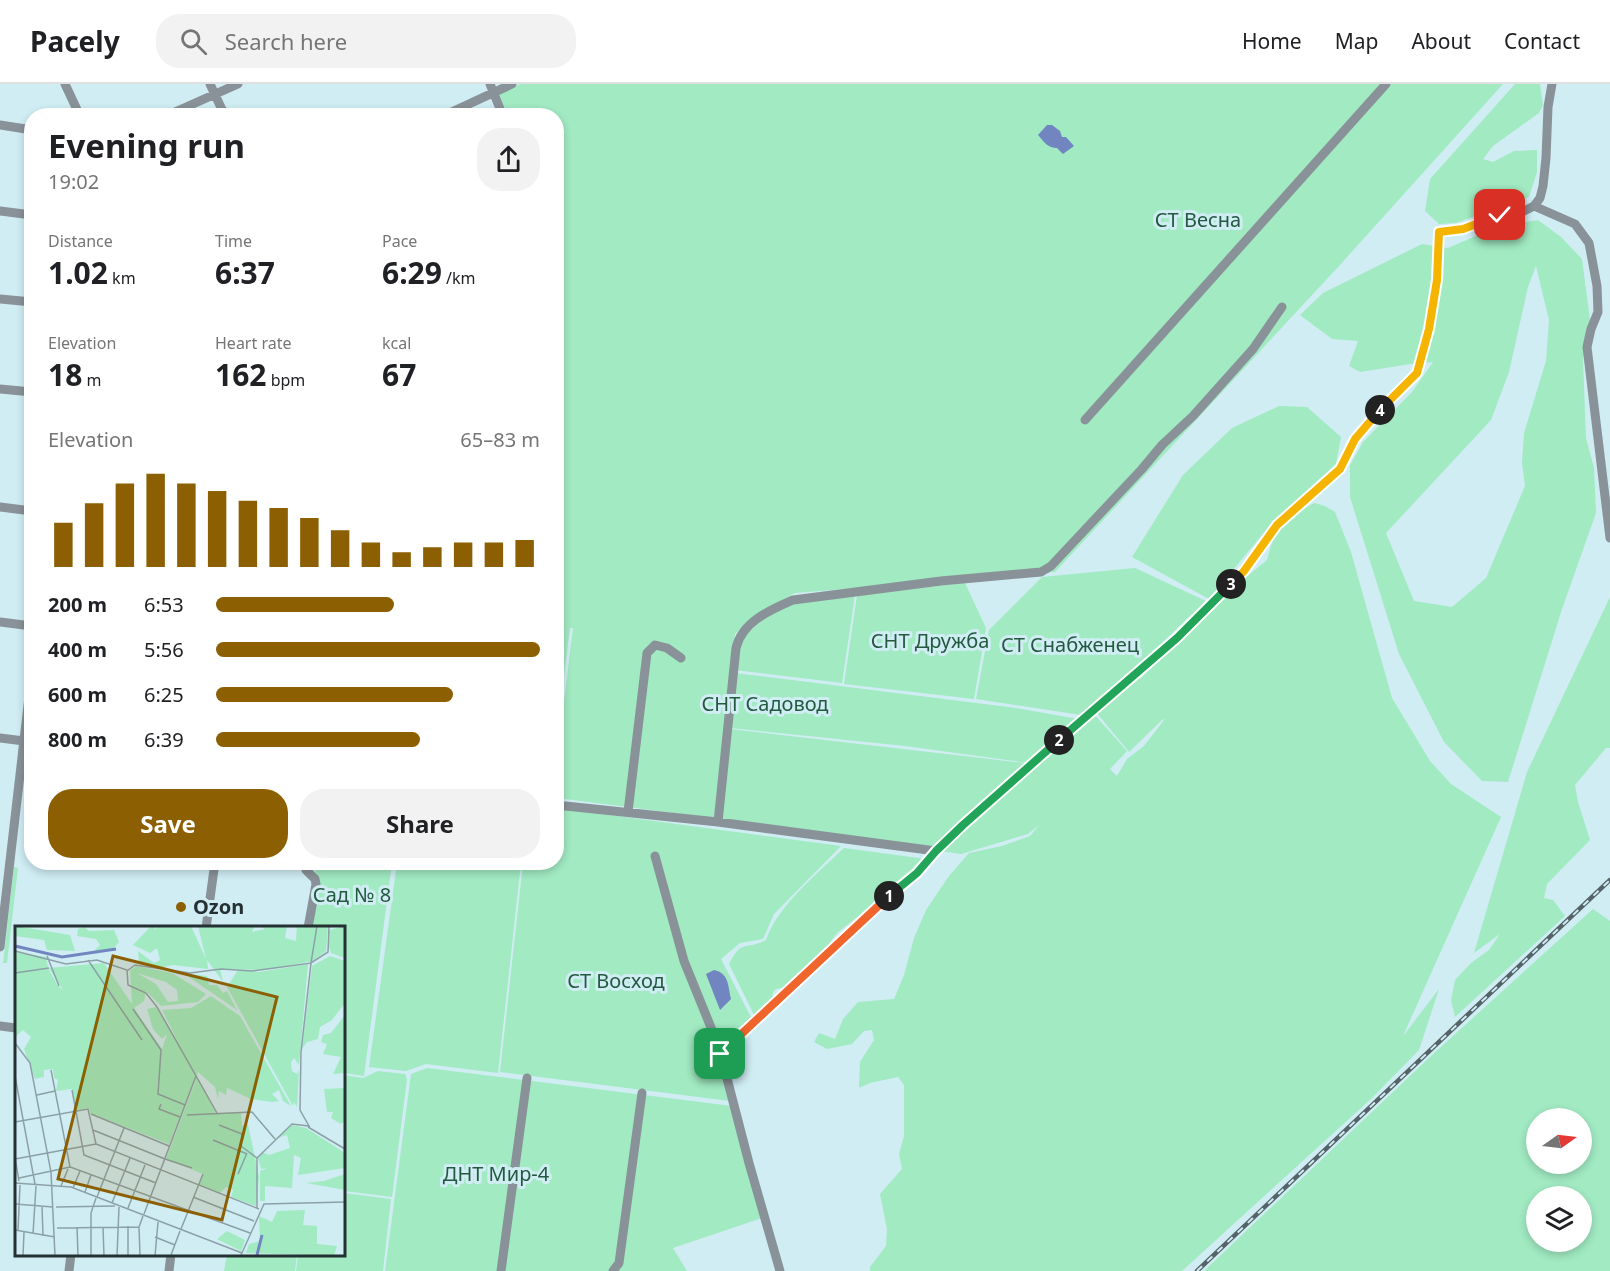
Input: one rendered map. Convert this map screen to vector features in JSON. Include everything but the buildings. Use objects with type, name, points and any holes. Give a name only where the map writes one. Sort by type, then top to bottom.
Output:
[{"type":"street","points":[[65,84],[76,108]]},
{"type":"street","points":[[210,84],[221,108]]},
{"type":"street","points":[[185,108],[238,84]]},
{"type":"street","points":[[457,108],[492,88],[512,84]]},
{"type":"street","points":[[1085,420],[1386,84]]},
{"type":"street","points":[[720,1054],[895,890],[917,873],[936,851],[1113,692],[1177,638],[1244,571],[1277,525],[1340,469],[1355,439],[1417,373],[1429,329],[1436,290],[1439,232],[1463,229],[1500,215],[1522,212],[1534,206],[1540,198],[1552,84]]},
{"type":"street","points":[[492,88],[500,108]]},
{"type":"street","points":[[0,125],[24,129]]},
{"type":"street","points":[[1534,206],[1575,224],[1589,243],[1593,260],[1598,312],[1587,347],[1610,538]]},
{"type":"street","points":[[0,211],[24,214]]},
{"type":"street","points":[[0,299],[24,301]]},
{"type":"street","points":[[718,822],[736,648],[739,638],[748,626],[774,608],[793,600],[941,581],[1041,572],[1051,566],[1162,445],[1193,416],[1253,349],[1282,307]]},
{"type":"street","points":[[0,388],[24,391]]},
{"type":"street","points":[[0,507],[24,510]]},
{"type":"street","points":[[0,622],[24,625]]},
{"type":"street","points":[[628,812],[647,652],[656,645],[667,648],[681,658]]},
{"type":"street","points":[[0,738],[24,741]]},
{"type":"street","points":[[0,947],[24,770]]},
{"type":"street","points":[[564,806],[718,822],[936,851]]},
{"type":"street","points":[[655,856],[684,962],[720,1054],[780,1271]]},
{"type":"street","points":[[206,926],[214,870]]},
{"type":"street","points":[[306,870],[315,879],[316,884],[308,926]]},
{"type":"street","points":[[0,1026],[15,1028]]},
{"type":"street","points":[[501,1271],[527,1078]]},
{"type":"street","points":[[613,1271],[619,1263],[642,1093]]},
{"type":"street","points":[[69,1271],[71,1256]]},
{"type":"street","points":[[169,1271],[171,1256]]},
{"type":"green space","name":"СТ Весна","points":[[520,84],[1503,84],[1339,266],[1055,572],[795,593],[759,613],[735,634],[714,818],[564,799],[564,702],[573,628],[570,628],[564,676],[564,108],[505,108],[499,94]]},
{"type":"green space","points":[[1515,84],[1540,84],[1543,105],[1539,113],[1493,146],[1483,159],[1493,162],[1514,151],[1537,150],[1537,172],[1529,197],[1456,223],[1439,224],[1425,211],[1430,179]]},
{"type":"green space","points":[[1538,220],[1561,237],[1582,259],[1590,320],[1583,360],[1586,438],[1594,468],[1596,513],[1562,609],[1508,782],[1482,781],[1444,742],[1399,654],[1350,497],[1350,465],[1363,442],[1412,392],[1433,362],[1360,372],[1349,366],[1358,341],[1332,339],[1300,315],[1323,293],[1422,244],[1448,248],[1499,226]],"holes":[[[1536,266],[1549,320],[1546,361],[1524,433],[1522,463],[1525,486],[1486,578],[1452,607],[1414,601],[1386,533],[1491,420],[1509,372],[1528,287]]]},
{"type":"green space","points":[[1279,406],[1307,407],[1341,437],[1336,464],[1271,524],[1209,599],[1132,557],[1183,475],[1232,428]]},
{"type":"green space","name":"СТ Снабженец","points":[[1314,503],[1335,512],[1351,552],[1392,698],[1430,761],[1451,784],[1501,817],[1403,1036],[1439,989],[1419,1050],[1372,1098],[1182,1271],[870,1271],[870,1267],[886,1246],[887,1229],[880,1194],[902,1169],[899,1154],[904,1136],[904,1085],[898,1077],[870,1083],[859,1088],[860,1062],[874,1040],[872,1030],[864,1031],[852,1044],[827,1049],[814,1042],[819,1033],[835,1039],[843,1019],[858,1002],[894,999],[904,975],[914,938],[926,910],[949,876],[969,853],[1002,846],[1030,836],[1039,825],[1028,834],[961,854],[721,820],[730,729],[1034,764],[1081,715],[976,699],[989,630],[1042,577],[1135,568],[1206,601],[1133,670],[1140,679],[1239,583],[1267,560],[1273,538],[1292,516]],"holes":[[[1096,712],[1129,752],[1164,720],[1144,746],[1127,759],[1117,776],[1110,769],[1127,751],[1093,713]]]},
{"type":"green space","name":"СНТ Дружба","points":[[965,583],[986,628],[974,699],[844,684],[857,595]]},
{"type":"green space","points":[[855,595],[842,683],[735,670],[741,639],[766,617],[794,603]]},
{"type":"green space","points":[[1610,597],[1610,748],[1606,748],[1575,785],[1590,840],[1547,884],[1544,898],[1553,900],[1565,916],[1455,1017],[1451,1000],[1455,980],[1471,963],[1489,950],[1500,934],[1474,953],[1527,772]]},
{"type":"green space","name":"СНТ Садовод","points":[[735,673],[1016,708],[1078,719],[1028,763],[905,746],[730,728]]},
{"type":"green space","name":"СТ Восход","points":[[564,809],[841,846],[774,914],[763,939],[740,943],[721,959],[752,1019],[716,1053],[730,1101],[500,1072],[522,870],[564,870]]},
{"type":"green space","points":[[844,848],[926,859],[921,867],[837,933],[818,959],[793,986],[776,989],[773,992],[772,1002],[758,1023],[729,964],[741,948],[766,940],[771,927],[789,902]]},
{"type":"green space","points":[[14,867],[18,868],[7,963],[3,963]]},
{"type":"green space","name":"Сад № 8","points":[[315,870],[391,870],[364,1076],[345,1073],[345,926],[311,926],[320,886]]},
{"type":"green space","points":[[396,870],[520,870],[498,1073],[426,1064],[406,1071],[369,1067]]},
{"type":"green space","points":[[1593,909],[1610,921],[1610,1271],[1204,1271],[1431,1056]]},
{"type":"green space","name":"ДНТ Мир-4","points":[[427,1068],[732,1106],[762,1218],[673,1248],[687,1271],[385,1271],[411,1074]]},
{"type":"green space","points":[[378,1071],[405,1074],[407,1079],[392,1197],[345,1191],[345,1075],[363,1078]]},
{"type":"green space","points":[[345,1193],[391,1199],[383,1271],[296,1271],[298,1256],[345,1256]]},
{"type":"green space","points":[[227,1256],[297,1256],[295,1271],[224,1271]]},
{"type":"water","points":[[1047,125],[1052,125],[1060,131],[1062,137],[1066,137],[1074,146],[1063,154],[1057,148],[1046,144],[1038,135]]},
{"type":"water","points":[[714,970],[725,977],[731,999],[720,1010],[706,974]]},
{"type":"railway","points":[[1197,1271],[1610,880]]},
{"type":"place","name":"Ozon","points":[[181,907]]},
{"type":"route","points":[[720,1054],[895,890],[917,873],[963,825],[1177,638],[1244,571],[1277,525],[1340,469],[1355,439],[1417,373],[1429,329],[1437,280],[1439,232],[1463,229],[1500,215]]}]
